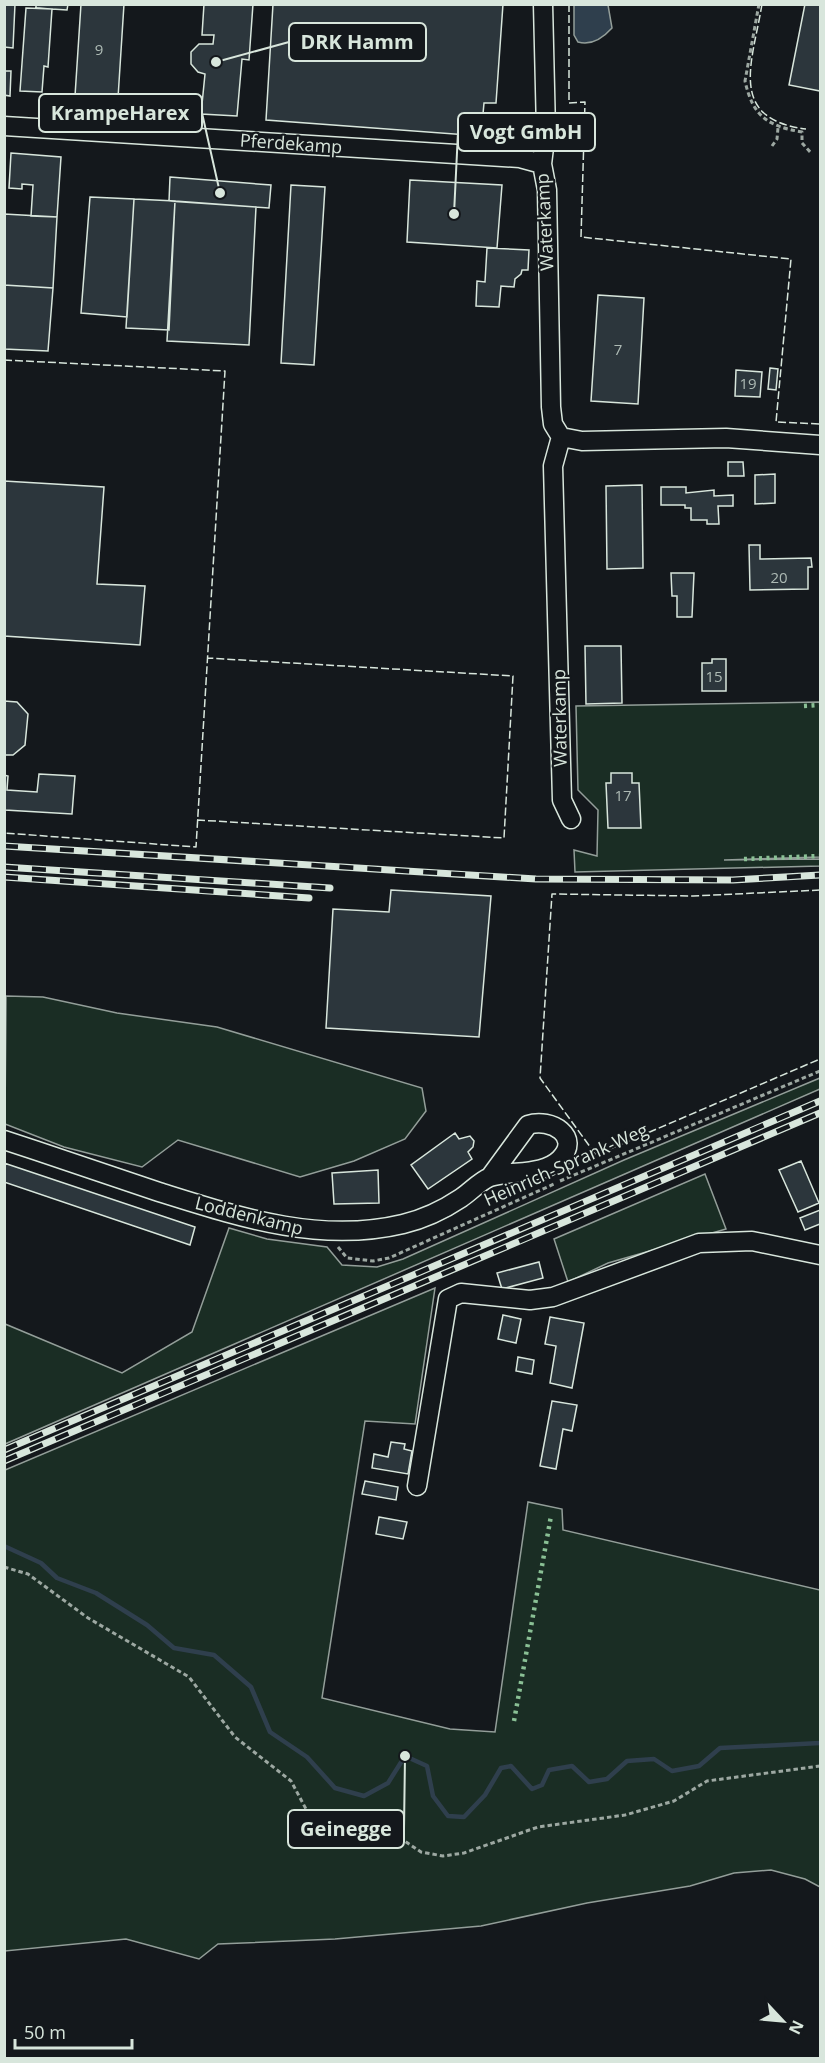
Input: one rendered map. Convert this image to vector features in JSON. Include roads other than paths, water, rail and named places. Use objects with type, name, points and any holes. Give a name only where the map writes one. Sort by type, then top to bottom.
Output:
[{"type":"street","name":"Waterkamp","points":[[543,4],[546,131],[542,164],[547,190],[551,407],[553,424],[561,437],[553,466],[562,800],[571,819]]},
{"type":"street","name":"Pferdekamp","points":[[4,126],[520,158],[542,164]]},
{"type":"street","points":[[561,437],[582,441],[726,438],[820,445]]},
{"type":"street","name":"Loddenkamp","points":[[4,1140],[221,1212],[297,1230],[332,1232],[403,1224],[435,1214],[490,1178]]},
{"type":"street","points":[[417,1486],[448,1299],[460,1293],[530,1300],[553,1297],[699,1243],[752,1241],[820,1255]]},
{"type":"water","points":[[574,5],[608,5],[612,28],[597,40],[588,43],[578,42],[574,35]]},
{"type":"waterway","points":[[4,1546],[41,1563],[57,1578],[96,1593],[147,1625],[174,1648],[214,1655],[251,1687],[270,1732],[307,1757],[335,1788],[364,1796],[388,1783],[405,1756],[427,1766],[433,1796],[448,1816],[464,1817],[485,1795],[501,1768],[511,1766],[532,1789],[542,1785],[549,1770],[572,1766],[589,1782],[607,1779],[627,1761],[654,1759],[672,1771],[699,1766],[720,1748],[820,1743]]},
{"type":"railway","points":[[4,846],[536,879],[733,880],[820,875]]},
{"type":"railway","points":[[4,867],[330,888]]},
{"type":"railway","points":[[4,877],[309,898]]},
{"type":"railway","points":[[4,1450],[820,1101]]},
{"type":"railway","points":[[4,1461],[820,1113]]},
{"type":"place","name":"DRK Hamm","points":[[216,62]]},
{"type":"place","name":"KrampeHarex","points":[[220,193]]},
{"type":"place","name":"Vogt GmbH","points":[[454,214]]},
{"type":"place","name":"Geinegge","points":[[405,1756]]}]
